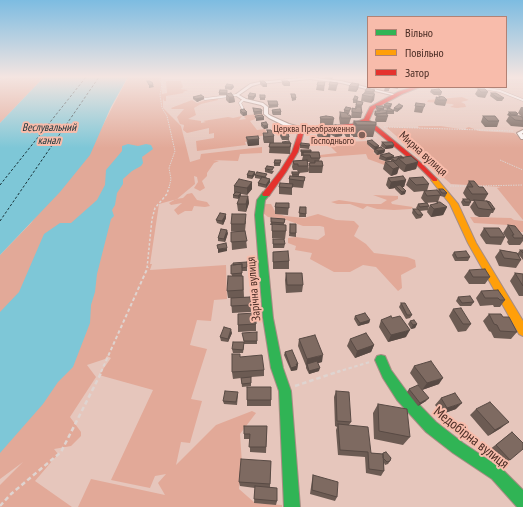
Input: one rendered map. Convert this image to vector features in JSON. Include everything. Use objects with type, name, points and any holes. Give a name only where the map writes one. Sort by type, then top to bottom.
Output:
[{"type":"street","points":[[250,101],[262,104],[266,107],[266,114],[270,117],[287,125],[302,129],[365,124],[372,108],[386,101]]},
{"type":"street","name":"Мирна вулиця","points":[[365,124],[419,164],[440,186],[454,204],[472,243],[523,331]]},
{"type":"street","name":"Зарічна вулиця","points":[[292,507],[285,391],[278,368],[268,318],[259,215],[261,200],[287,165],[294,152],[302,129]]},
{"type":"street","points":[[522,132],[519,133],[523,138]]},
{"type":"street","name":"Медобірна вулиця","points":[[381,360],[387,374],[402,396],[431,427],[458,448],[497,474],[523,501]]},
{"type":"lane","points":[[242,101],[240,103],[243,109]]},
{"type":"path","points":[[0,506],[11,494],[61,452],[111,353],[148,266],[152,218],[155,208],[167,194],[171,179],[170,168],[176,152],[167,116],[162,108],[161,101]]},
{"type":"path","points":[[359,138],[379,137],[376,132],[522,132]]},
{"type":"path","points":[[500,160],[523,170]]},
{"type":"path","points":[[478,186],[523,185]]},
{"type":"path","points":[[440,186],[471,186]]},
{"type":"path","points":[[285,391],[334,373],[381,360]]},
{"type":"shaded area","points":[[0,101],[21,101],[0,123]]},
{"type":"shaded area","points":[[116,101],[163,101],[163,108],[181,126],[190,162],[200,159],[201,154],[262,147],[262,153],[240,154],[238,161],[213,160],[219,161],[214,163],[207,173],[207,176],[202,181],[205,188],[200,191],[194,188],[198,182],[197,177],[194,176],[195,184],[177,199],[159,204],[150,270],[226,265],[227,299],[214,300],[211,321],[197,320],[190,345],[207,349],[191,399],[202,401],[190,443],[181,442],[176,465],[216,425],[252,411],[256,413],[240,434],[242,464],[239,489],[255,503],[282,505],[282,507],[78,507],[91,479],[165,495],[158,483],[166,474],[155,476],[150,488],[111,480],[153,390],[99,375],[111,358],[107,356],[105,359],[87,365],[96,377],[70,417],[81,432],[81,436],[71,446],[54,449],[58,454],[35,481],[72,507],[0,507],[0,485],[23,462],[0,479],[0,255],[31,223],[102,127]]},
{"type":"shaded area","points":[[190,101],[197,103],[204,101],[215,101],[201,104],[194,108],[196,115],[188,119],[201,121],[201,123],[206,122],[203,121],[228,117],[233,118],[242,116],[239,120],[246,119],[244,117],[246,115],[263,114],[263,116],[250,121],[257,130],[265,129],[268,135],[254,137],[255,140],[245,142],[246,145],[197,151],[196,141],[214,138],[214,133],[209,134],[209,128],[187,133],[183,130],[184,125],[180,124],[177,117],[184,109],[171,108]]},
{"type":"shaded area","points":[[428,101],[466,101],[461,102],[465,104],[466,107],[457,108],[450,107],[454,105],[452,104],[427,102]]},
{"type":"shaded area","points":[[418,126],[441,126],[466,130],[466,128],[469,127],[479,131],[514,133],[523,140],[523,220],[497,188],[501,187],[451,184],[386,127],[419,128]]},
{"type":"shaded area","points":[[337,138],[344,142],[368,141],[370,148],[376,151],[373,153],[384,156],[379,158],[380,160],[389,162],[387,166],[368,159],[366,154],[313,158],[312,156],[337,153],[331,147],[340,145],[333,139]]},
{"type":"shaded area","points":[[192,193],[197,200],[207,202],[210,206],[194,206],[192,211],[185,211],[178,215],[174,210],[182,203],[171,205],[169,203]]},
{"type":"shaded area","points":[[373,195],[398,196],[398,199],[391,202],[392,204],[413,207],[411,209],[394,210],[377,209],[367,206],[363,209],[350,204],[337,204],[331,202],[339,200],[366,204],[381,204],[387,200]]},
{"type":"shaded area","points":[[266,204],[271,204],[276,213],[285,216],[304,218],[318,214],[336,220],[354,221],[359,226],[354,236],[366,244],[374,253],[407,257],[415,260],[416,267],[401,275],[402,288],[398,291],[376,267],[363,265],[350,272],[334,272],[310,259],[312,253],[295,250],[296,246],[288,243],[288,238],[296,237],[318,240],[325,235],[324,227],[303,226],[284,219],[268,217],[263,213],[263,206]]},
{"type":"shaded area","points":[[470,217],[511,218],[514,220],[523,221],[523,232],[513,232],[508,225],[474,223]]},
{"type":"water","name":"Веслувальний канал","points":[[21,101],[115,101],[90,155],[60,192],[0,255],[0,123]]},
{"type":"water","points":[[128,144],[138,146],[146,144],[151,145],[153,149],[142,157],[143,163],[141,166],[132,171],[123,179],[123,184],[117,193],[115,205],[112,210],[114,216],[111,219],[97,274],[95,292],[91,305],[90,323],[73,367],[58,382],[43,404],[0,453],[0,312],[19,292],[44,234],[60,223],[71,223],[97,200],[105,185],[106,170],[122,151],[122,146]]},
{"type":"building","points":[[268,101],[277,101],[278,105],[269,105]]},
{"type":"building","points":[[357,101],[363,102],[362,105],[356,105]]},
{"type":"building","points":[[387,103],[392,104],[388,106],[384,105]]},
{"type":"building","points":[[416,103],[425,104],[424,107],[415,106]]},
{"type":"building","points":[[399,104],[403,106],[398,109],[394,108]]},
{"type":"building","points":[[376,106],[383,106],[384,109],[378,108]]},
{"type":"building","points":[[346,107],[351,108],[349,111],[344,110]]},
{"type":"building","points":[[356,107],[361,107],[362,113],[352,112],[352,108],[356,109]]},
{"type":"building","points":[[253,108],[261,109],[262,111],[254,112]]},
{"type":"building","points":[[388,108],[391,109],[394,111],[387,111]]},
{"type":"building","points":[[244,109],[247,112],[243,113],[240,110]]},
{"type":"building","points":[[280,109],[281,112],[273,112],[272,110]]},
{"type":"building","points":[[386,110],[387,114],[376,114],[375,111]]},
{"type":"building","points":[[340,112],[347,113],[351,118],[341,118]]},
{"type":"building","points":[[509,112],[516,112],[518,114],[511,114]]},
{"type":"building","points":[[386,113],[388,116],[377,116],[376,114]]},
{"type":"building","points":[[262,115],[264,117],[256,118],[255,116]]},
{"type":"building","points":[[509,115],[520,116],[523,118],[523,121],[515,120]]},
{"type":"building","points":[[483,116],[495,116],[499,121],[488,121]]},
{"type":"building","points":[[320,117],[333,117],[334,119],[321,119]]},
{"type":"building","points":[[354,121],[376,122],[376,125],[356,125]]},
{"type":"building","points":[[266,122],[268,125],[264,126],[261,123]]},
{"type":"building","points":[[336,125],[343,130],[336,131],[330,126]]},
{"type":"building","points":[[289,127],[291,129],[281,131],[279,128]]},
{"type":"building","points":[[325,128],[331,131],[322,133],[318,130]]},
{"type":"building","points":[[343,129],[347,129],[350,134],[347,134]]},
{"type":"building","points":[[267,130],[271,130],[274,136],[264,137],[263,133],[268,133]]},
{"type":"building","points":[[280,133],[288,133],[289,137],[282,137]]},
{"type":"building","points":[[258,136],[259,139],[248,140],[246,137]]},
{"type":"building","points":[[372,140],[379,146],[375,147],[367,141]]},
{"type":"building","points":[[289,141],[290,143],[282,142]]},
{"type":"building","points":[[382,142],[392,142],[394,145],[386,146]]},
{"type":"building","points":[[270,143],[291,143],[290,147],[269,147]]},
{"type":"building","points":[[301,143],[310,144],[309,146],[300,145]]},
{"type":"building","points":[[381,147],[385,150],[378,151],[375,149]]},
{"type":"building","points":[[301,150],[311,150],[311,152],[301,152]]},
{"type":"building","points":[[303,152],[319,152],[320,158],[311,158],[310,155],[303,155]]},
{"type":"building","points":[[389,153],[394,156],[386,158],[380,155]]},
{"type":"building","points":[[401,156],[404,158],[398,158],[395,161],[391,158]]},
{"type":"building","points":[[411,156],[418,162],[406,165],[398,158]]},
{"type":"building","points":[[275,160],[281,160],[280,163],[274,163]]},
{"type":"building","points":[[307,160],[308,166],[298,166],[298,164],[294,164],[293,161]]},
{"type":"building","points":[[315,161],[322,161],[323,166],[310,166],[309,163],[315,163]]},
{"type":"building","points":[[393,161],[399,167],[393,169],[385,162]]},
{"type":"building","points":[[267,166],[274,167],[272,170],[265,169]]},
{"type":"building","points":[[249,171],[255,172],[252,176],[247,175]]},
{"type":"building","points":[[257,172],[267,174],[265,177],[255,175]]},
{"type":"building","points":[[292,172],[299,172],[299,174],[292,174]]},
{"type":"building","points":[[290,176],[305,177],[304,181],[289,179]]},
{"type":"building","points":[[403,176],[406,180],[391,182],[388,178]]},
{"type":"building","points":[[262,177],[270,179],[266,185],[258,183]]},
{"type":"building","points":[[423,177],[429,184],[416,185],[409,178]]},
{"type":"building","points":[[239,179],[252,182],[247,188],[234,186]]},
{"type":"building","points":[[469,181],[474,181],[479,187],[483,187],[488,194],[472,194],[467,187],[473,187]]},
{"type":"building","points":[[280,183],[293,184],[292,188],[279,187]]},
{"type":"building","points":[[400,185],[406,191],[402,192],[396,186]]},
{"type":"building","points":[[439,189],[443,189],[447,193],[442,193]]},
{"type":"building","points":[[437,190],[441,195],[427,196],[424,191]]},
{"type":"building","points":[[236,192],[241,193],[238,196],[233,195]]},
{"type":"building","points":[[240,196],[248,196],[246,204],[237,204]]},
{"type":"building","points":[[463,199],[469,199],[471,202],[465,202]]},
{"type":"building","points":[[474,200],[487,201],[493,210],[478,208]]},
{"type":"building","points":[[487,201],[490,202],[495,209],[492,209]]},
{"type":"building","points":[[437,202],[440,202],[447,207],[434,209],[430,205],[438,203]]},
{"type":"building","points":[[276,203],[289,203],[289,208],[275,207]]},
{"type":"building","points":[[427,203],[429,206],[420,207],[418,204]]},
{"type":"building","points":[[300,207],[306,207],[306,214],[299,213]]},
{"type":"building","points":[[413,209],[418,209],[423,215],[418,215]]},
{"type":"building","points":[[220,213],[226,214],[222,221],[216,220]]},
{"type":"building","points":[[232,214],[246,214],[245,224],[231,224]]},
{"type":"building","points":[[271,218],[285,219],[284,223],[271,222]]},
{"type":"building","points":[[272,224],[286,225],[286,231],[272,231]]},
{"type":"building","points":[[290,224],[296,224],[296,233],[290,233]]},
{"type":"building","points":[[508,225],[515,226],[523,238],[514,238],[512,235],[514,235]]},
{"type":"building","points":[[484,228],[499,228],[505,237],[490,237]]},
{"type":"building","points":[[221,229],[227,230],[224,239],[218,238]]},
{"type":"building","points":[[245,231],[247,241],[231,242],[231,232]]},
{"type":"building","points":[[273,239],[284,239],[285,244],[273,244]]},
{"type":"building","points":[[226,243],[227,248],[218,249],[217,245]]},
{"type":"building","points":[[500,250],[517,253],[521,260],[504,258]]},
{"type":"building","points":[[288,251],[289,261],[273,262],[273,252]]},
{"type":"building","points":[[466,251],[470,257],[457,258],[454,252]]},
{"type":"building","points":[[247,262],[247,267],[242,268],[242,264],[233,265],[233,263]]},
{"type":"building","points":[[242,264],[242,273],[231,274],[231,265]]},
{"type":"building","points":[[485,269],[490,277],[473,277],[469,270]]},
{"type":"building","points":[[286,273],[302,273],[303,285],[287,285]]},
{"type":"building","points":[[515,273],[523,274],[523,286]]},
{"type":"building","points":[[228,276],[243,276],[243,290],[227,291]]},
{"type":"building","points":[[498,290],[505,300],[500,300],[498,298],[485,298],[481,291]]},
{"type":"building","points":[[470,296],[474,302],[462,303],[458,297]]},
{"type":"building","points":[[250,297],[251,305],[231,306],[231,298]]},
{"type":"building","points":[[401,303],[405,303],[412,315],[407,315]]},
{"type":"building","points":[[461,308],[471,324],[463,324],[453,309]]},
{"type":"building","points":[[256,313],[256,324],[238,325],[238,314]]},
{"type":"building","points":[[365,313],[370,320],[360,323],[355,316]]},
{"type":"building","points":[[489,314],[501,314],[503,317],[509,317],[517,332],[500,331],[497,325],[494,324]]},
{"type":"building","points":[[391,316],[392,318],[400,316],[410,330],[391,335],[381,320]]},
{"type":"building","points":[[414,320],[417,324],[413,325],[410,321]]},
{"type":"building","points":[[224,327],[231,329],[228,339],[220,337]]},
{"type":"building","points":[[257,332],[257,341],[244,341],[242,333]]},
{"type":"building","points":[[366,333],[374,345],[357,351],[350,339]]},
{"type":"building","points":[[315,335],[323,355],[307,359],[299,339]]},
{"type":"building","points":[[233,342],[244,342],[243,350],[232,349]]},
{"type":"building","points":[[292,350],[298,364],[296,364],[297,366],[291,368],[285,352]]},
{"type":"building","points":[[232,354],[240,354],[240,357],[262,355],[264,370],[232,372]]},
{"type":"building","points":[[317,361],[320,368],[309,371],[307,364]]},
{"type":"building","points":[[431,361],[443,378],[427,383],[414,366]]},
{"type":"building","points":[[251,377],[251,383],[242,384],[241,378]]},
{"type":"building","points":[[418,385],[429,398],[420,403],[409,389]]},
{"type":"building","points":[[247,387],[271,387],[271,400],[247,400]]},
{"type":"building","points":[[225,391],[238,392],[236,402],[223,401]]},
{"type":"building","points":[[336,391],[349,392],[351,422],[337,421]]},
{"type":"building","points":[[455,393],[462,403],[447,408],[441,398]]},
{"type":"building","points":[[490,402],[509,422],[495,430],[476,409]]},
{"type":"building","points":[[378,404],[407,409],[410,437],[379,431]]},
{"type":"building","points":[[338,424],[368,427],[371,453],[383,454],[384,471],[369,469],[368,452],[340,450]]},
{"type":"building","points":[[244,426],[267,426],[266,447],[249,447],[250,434],[244,434]]},
{"type":"building","points":[[512,432],[523,443],[523,449],[510,460],[496,445]]},
{"type":"building","points":[[386,452],[391,458],[390,461],[387,462],[383,458],[383,453]]},
{"type":"building","points":[[241,459],[271,461],[270,484],[239,482]]},
{"type":"building","points":[[313,475],[338,482],[337,497],[312,490]]},
{"type":"building","points":[[255,486],[277,488],[277,501],[254,499]]},
{"type":"ferry route","points":[[0,185],[67,101]]},
{"type":"ferry route","points":[[0,221],[83,101]]},
{"type":"traffic: fast","points":[[266,194],[261,200],[259,215],[268,318],[277,368],[285,391],[292,507]]},
{"type":"traffic: fast","points":[[381,360],[387,374],[402,396],[431,427],[458,448],[497,474],[523,501]]},
{"type":"traffic: slow","points":[[435,180],[454,204],[472,243],[523,331]]},
{"type":"traffic: jam","points":[[386,101],[372,108],[366,120],[419,164],[435,180]]},
{"type":"traffic: jam","points":[[266,194],[283,172],[295,152],[302,129],[353,126],[366,120]]},
{"type":"place","name":"Церква Преображення Господнього","points":[[362,135]]}]
